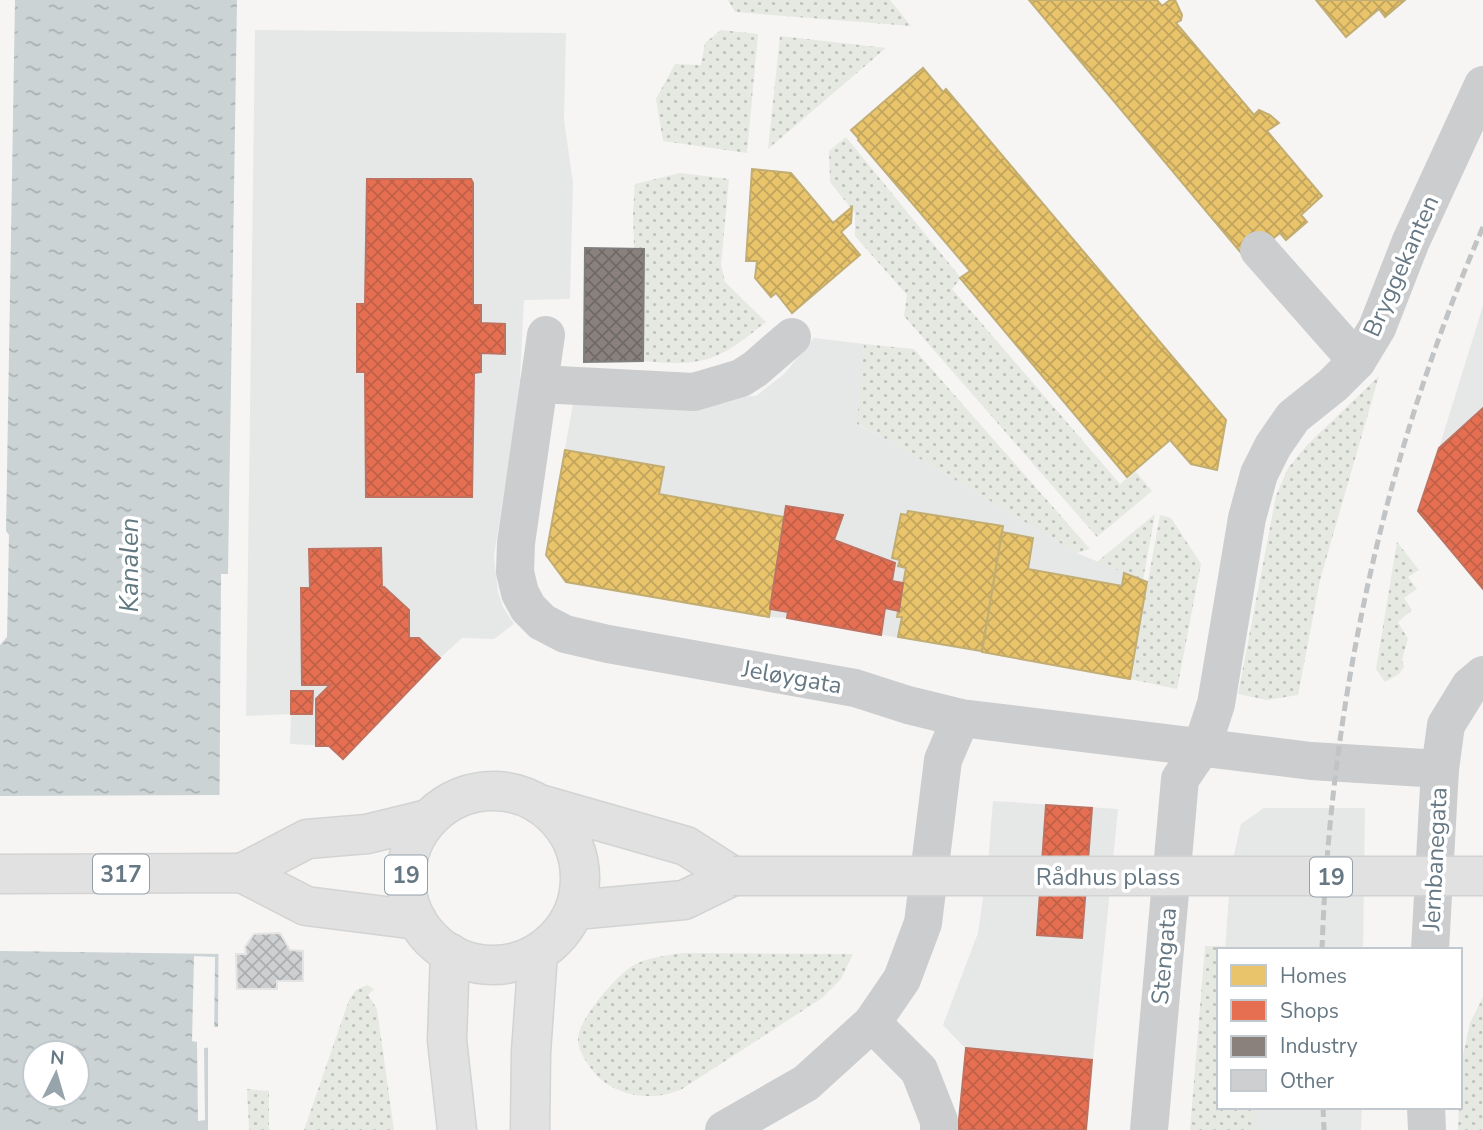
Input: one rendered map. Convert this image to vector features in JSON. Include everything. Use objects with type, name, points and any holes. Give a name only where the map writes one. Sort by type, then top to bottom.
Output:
[{"type":"main road","name":"19","points":[[543,805],[564,826],[577,852],[581,880],[575,910],[560,934],[538,953],[517,962],[494,965],[471,962],[450,953],[431,939],[417,920],[409,900],[406,879],[408,857],[416,837],[429,819],[448,803],[471,793],[496,790],[521,794],[543,805],[685,846],[733,876]]},
{"type":"main road","name":"317","points":[[242,873],[306,839],[367,834],[429,819]]},
{"type":"main road","name":"317","points":[[0,874],[242,873],[306,906],[417,920]]},
{"type":"main road","name":"Rådhus plass","points":[[575,910],[684,900],[733,876],[1483,876]]},
{"type":"main road","points":[[450,953],[447,1040],[457,1130]]},
{"type":"main road","points":[[530,1130],[531,1052],[538,953]]},
{"type":"street","name":"Bryggekanten","points":[[1202,747],[1216,704],[1247,517],[1259,474],[1273,446],[1293,417],[1334,385],[1357,361],[1377,328],[1411,241],[1483,85]]},
{"type":"street","points":[[1259,250],[1357,361]]},
{"type":"street","name":"Jeløygata","points":[[546,335],[516,542],[515,572],[520,593],[528,608],[542,622],[565,634],[855,688],[961,718],[1338,763],[1440,769]]},
{"type":"street","points":[[539,384],[694,392],[741,378],[792,337]]},
{"type":"street","name":"Jernbanegata","points":[[1430,948],[1440,769],[1446,725],[1470,686],[1483,676]]},
{"type":"street","points":[[724,1130],[806,1083],[872,1023],[902,979],[923,923],[943,760],[961,718]]},
{"type":"street","name":"Stengata","points":[[1149,1130],[1180,779],[1202,747]]},
{"type":"street","points":[[872,1023],[919,1070],[939,1121],[939,1130]]},
{"type":"street","points":[[1426,1109],[1427,1130]]},
{"type":"shaded area","points":[[728,0],[890,0],[911,26],[735,12]]},
{"type":"shaded area","points":[[255,30],[566,33],[564,120],[573,183],[570,299],[524,300],[519,397],[494,556],[498,592],[503,607],[514,624],[494,639],[462,638],[343,759],[329,746],[290,744],[291,714],[246,716]]},
{"type":"shaded area","points":[[721,30],[758,34],[747,153],[663,141],[656,99],[675,64],[701,65],[705,43]]},
{"type":"shaded area","points":[[780,36],[886,48],[768,149]]},
{"type":"shaded area","points":[[846,137],[961,278],[952,289],[1120,484],[1136,472],[1152,491],[1097,537],[904,316],[907,295],[855,236],[855,213],[830,182],[829,151]]},
{"type":"shaded area","points":[[680,173],[729,179],[721,265],[725,282],[766,322],[735,345],[710,358],[682,363],[643,361],[644,249],[634,249],[635,184]]},
{"type":"shaded area","points":[[1483,306],[1483,589],[1428,525],[1439,448]]},
{"type":"shaded area","points":[[814,338],[864,344],[858,425],[892,442],[1077,553],[1147,582],[1130,679],[566,582],[546,555],[573,404],[756,396],[784,374]]},
{"type":"shaded area","points":[[864,344],[914,349],[1090,549],[1077,553],[892,442],[857,424]]},
{"type":"shaded area","points":[[1379,376],[1320,580],[1298,695],[1267,700],[1238,694],[1276,496],[1288,468],[1307,445]]},
{"type":"shaded area","points":[[1155,514],[1143,580],[1097,562]]},
{"type":"shaded area","points":[[1160,515],[1171,518],[1201,564],[1177,689],[1130,679]]},
{"type":"shaded area","points":[[1397,542],[1419,570],[1408,577],[1417,589],[1404,598],[1412,610],[1398,622],[1408,639],[1402,660],[1404,667],[1399,674],[1385,682],[1376,669]]},
{"type":"shaded area","points":[[993,801],[1118,809],[1086,1130],[966,1049],[943,1025],[978,933]]},
{"type":"shaded area","points":[[1264,808],[1365,808],[1363,948],[1225,948],[1231,868],[1241,824]]},
{"type":"shaded area","points":[[1205,946],[1261,947],[1217,948],[1217,1109],[1255,1109],[1254,1130],[1190,1130]]},
{"type":"shaded area","points":[[684,953],[853,954],[841,979],[822,998],[682,1089],[670,1094],[643,1096],[617,1089],[596,1075],[586,1061],[579,1046],[580,1030],[601,997],[629,969],[647,960]]},
{"type":"shaded area","points":[[367,985],[374,989],[368,995],[377,1009],[394,1130],[304,1130],[349,1000],[356,990]]},
{"type":"shaded area","points":[[1483,997],[1483,1130],[1458,1130],[1459,1109],[1462,1109],[1462,1060],[1470,1023]]},
{"type":"shaded area","points":[[247,1089],[269,1091],[269,1130],[249,1130]]},
{"type":"shaded area","points":[[1218,1109],[1362,1109],[1361,1130],[1210,1130]]},
{"type":"water","name":"Kanalen","points":[[15,0],[237,0],[228,574],[221,574],[218,1027],[213,1027],[214,1047],[208,1047],[208,1130],[0,1130],[0,645],[7,637],[9,535],[6,531]]},
{"type":"pier","points":[[222,795],[223,954],[0,951],[0,796]]},
{"type":"pier","points":[[194,956],[215,957],[214,1047],[204,1048],[205,1120],[198,1121],[197,1042],[192,1041]]},
{"type":"building: Homes","points":[[1029,0],[1157,0],[1162,6],[1175,0],[1182,15],[1181,20],[1176,23],[1254,115],[1259,110],[1279,123],[1267,131],[1322,196],[1301,215],[1307,222],[1286,240],[1280,233],[1247,260]]},
{"type":"building: Homes","points":[[1316,0],[1405,0],[1385,17],[1379,9],[1346,37]]},
{"type":"building: Homes","points":[[923,68],[943,92],[946,89],[1226,420],[1217,470],[1191,464],[1170,440],[1127,477],[960,278],[970,271],[858,140],[851,130]]},
{"type":"building: Homes","points":[[752,169],[791,173],[833,223],[852,207],[851,223],[841,232],[860,255],[792,313],[776,293],[771,297],[755,278],[757,261],[746,261]]},
{"type":"building: Homes","points":[[565,450],[664,467],[659,494],[784,517],[769,617],[566,582],[546,555]]},
{"type":"building: Homes","points":[[908,511],[1003,526],[982,651],[898,637],[902,617],[897,617],[906,568],[898,566],[900,560],[892,558],[901,514],[907,515]]},
{"type":"building: Homes","points":[[1002,532],[1033,538],[1028,569],[1122,586],[1124,573],[1147,582],[1130,679],[982,652]]},
{"type":"building: Shops","points":[[367,179],[471,179],[473,183],[473,305],[481,305],[481,323],[505,324],[505,354],[481,353],[481,372],[474,373],[472,497],[366,497],[365,372],[357,372],[357,304],[365,304]]},
{"type":"building: Shops","points":[[1483,408],[1483,589],[1418,511],[1439,448]]},
{"type":"building: Shops","points":[[786,506],[843,515],[834,540],[895,563],[892,581],[903,583],[899,611],[885,608],[881,635],[787,618],[788,612],[770,609]]},
{"type":"building: Shops","points":[[381,548],[382,588],[409,610],[409,638],[419,638],[440,658],[343,759],[329,746],[316,746],[316,699],[330,685],[302,685],[301,588],[310,588],[309,549]]},
{"type":"building: Shops","points":[[291,691],[313,691],[312,714],[291,714]]},
{"type":"building: Shops","points":[[1046,805],[1092,808],[1082,938],[1037,935]]},
{"type":"building: Shops","points":[[966,1048],[1092,1060],[1086,1130],[958,1130]]},
{"type":"building: Industry","points":[[585,248],[644,249],[643,361],[584,362]]},
{"type":"building: Other","points":[[280,933],[290,950],[303,951],[303,981],[277,981],[277,989],[237,989],[236,954],[246,954],[245,947],[254,934]]},
{"type":"railway","points":[[1322,948],[1327,857],[1337,765],[1351,672],[1369,581],[1391,490],[1418,401],[1448,313],[1483,227]]},
{"type":"railway","points":[[1323,1109],[1324,1130]]}]
